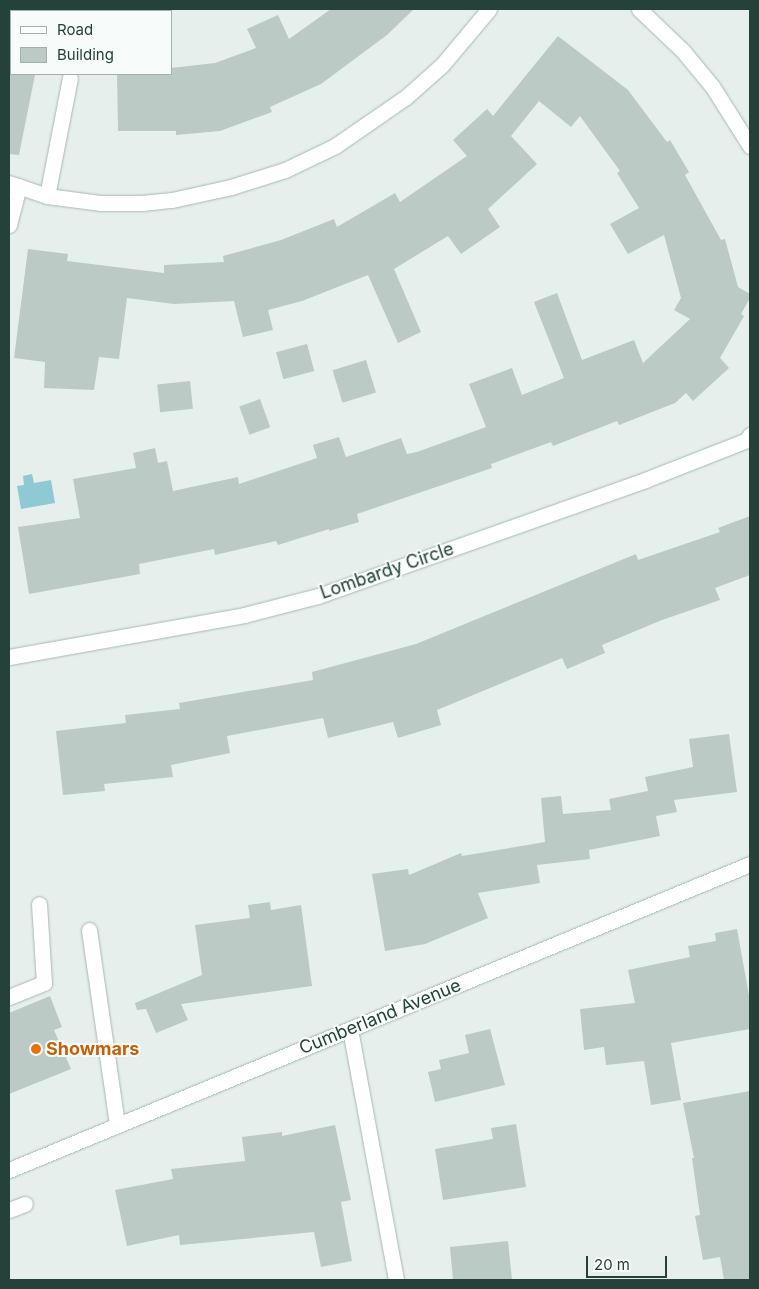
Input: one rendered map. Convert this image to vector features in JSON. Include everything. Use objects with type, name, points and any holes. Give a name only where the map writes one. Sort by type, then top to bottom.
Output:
[{"type":"street","points":[[9,225],[14,185],[47,196],[100,203],[172,200],[230,187],[285,170],[336,146],[406,97],[442,65],[489,9]]},
{"type":"street","points":[[639,9],[683,51],[712,86],[750,146]]},
{"type":"street","points":[[47,196],[70,78]]},
{"type":"street","name":"Lombardy Circle","points":[[9,657],[244,615],[318,596],[636,483],[749,438]]},
{"type":"street","name":"Cumberland Avenue","points":[[9,1170],[750,864]]},
{"type":"street","points":[[9,997],[44,983],[39,904]]},
{"type":"street","points":[[89,930],[117,1126]]},
{"type":"street","points":[[350,1029],[396,1280]]},
{"type":"street","points":[[9,1210],[25,1204]]},
{"type":"water","points":[[32,474],[34,483],[51,480],[55,503],[21,509],[17,486],[24,485],[23,476]]},
{"type":"building","points":[[331,9],[414,9],[387,35],[321,84],[270,107],[272,112],[220,131],[176,135],[176,131],[118,131],[117,75],[172,75],[172,68],[215,63],[256,48],[247,29],[278,15],[289,39]]},
{"type":"building","points":[[558,36],[628,90],[667,142],[670,140],[689,172],[685,175],[721,240],[725,239],[738,287],[750,294],[750,298],[741,314],[744,316],[720,358],[729,368],[693,401],[686,393],[675,403],[619,425],[617,421],[553,446],[551,442],[491,464],[492,468],[357,514],[359,522],[278,545],[276,541],[215,555],[214,549],[139,564],[140,574],[29,594],[18,527],[80,518],[73,479],[136,468],[133,453],[155,448],[158,463],[167,461],[173,491],[238,477],[239,484],[317,458],[313,445],[339,437],[346,457],[401,438],[407,454],[417,452],[486,427],[469,384],[512,368],[522,395],[564,378],[534,302],[557,293],[582,360],[634,340],[643,363],[690,319],[674,310],[681,298],[664,235],[628,254],[610,224],[639,208],[617,173],[620,171],[580,116],[571,127],[539,101],[511,136],[537,164],[488,209],[500,227],[461,254],[448,236],[394,269],[421,332],[398,343],[368,275],[302,301],[268,310],[273,330],[243,337],[234,301],[174,304],[127,298],[119,359],[99,357],[94,390],[44,388],[45,362],[14,358],[28,249],[68,254],[67,261],[164,273],[164,265],[224,262],[223,256],[281,240],[334,219],[337,227],[395,193],[400,202],[467,156],[453,140],[487,109],[493,116]]},
{"type":"building","points":[[9,69],[10,75],[35,75],[19,155],[9,154]]},
{"type":"building","points":[[307,344],[314,371],[283,379],[276,352]]},
{"type":"building","points":[[366,360],[376,393],[342,403],[333,370]]},
{"type":"building","points":[[190,381],[193,409],[160,412],[157,384]]},
{"type":"building","points":[[260,399],[270,427],[250,435],[239,407]]},
{"type":"building","points":[[750,516],[750,575],[715,588],[720,600],[662,620],[602,645],[605,653],[567,669],[562,658],[437,710],[441,725],[398,738],[393,722],[328,738],[323,718],[227,736],[230,753],[171,765],[173,777],[104,784],[105,791],[63,795],[56,731],[126,723],[125,715],[180,709],[179,703],[313,680],[312,672],[416,644],[636,554],[638,560],[720,532],[718,528]]},
{"type":"building","points":[[729,734],[737,792],[674,800],[677,812],[656,816],[660,836],[589,850],[590,859],[537,865],[540,883],[478,893],[488,918],[425,944],[385,951],[372,874],[408,869],[409,875],[461,853],[462,856],[545,842],[541,798],[561,796],[563,814],[611,810],[609,799],[648,791],[645,777],[693,767],[689,739]]},
{"type":"building","points":[[270,902],[271,910],[301,905],[312,986],[181,1004],[188,1020],[156,1033],[146,1009],[137,1010],[135,1003],[202,975],[195,925],[250,918],[248,905]]},
{"type":"building","points":[[737,929],[750,1001],[750,1029],[671,1043],[681,1100],[651,1105],[644,1061],[606,1065],[604,1047],[584,1050],[580,1009],[635,1003],[628,970],[690,957],[688,946],[716,941],[715,933]]},
{"type":"building","name":"Showmars","points":[[50,996],[62,1027],[54,1030],[71,1069],[9,1094],[9,1013]]},
{"type":"building","points":[[490,1029],[505,1085],[435,1102],[428,1072],[441,1069],[439,1060],[469,1053],[465,1035]]},
{"type":"building","points":[[750,1091],[750,1280],[724,1280],[720,1257],[703,1260],[695,1216],[700,1215],[692,1158],[694,1158],[683,1103]]},
{"type":"building","points":[[516,1124],[526,1187],[443,1200],[435,1149],[493,1139],[491,1128]]},
{"type":"building","points":[[335,1125],[351,1200],[341,1202],[352,1261],[321,1267],[314,1232],[180,1245],[179,1235],[127,1246],[115,1190],[173,1179],[171,1169],[245,1161],[242,1137],[282,1132],[282,1136]]},
{"type":"building","points":[[508,1241],[512,1280],[453,1280],[450,1247]]},
{"type":"place","name":"Showmars","points":[[36,1049]]}]
